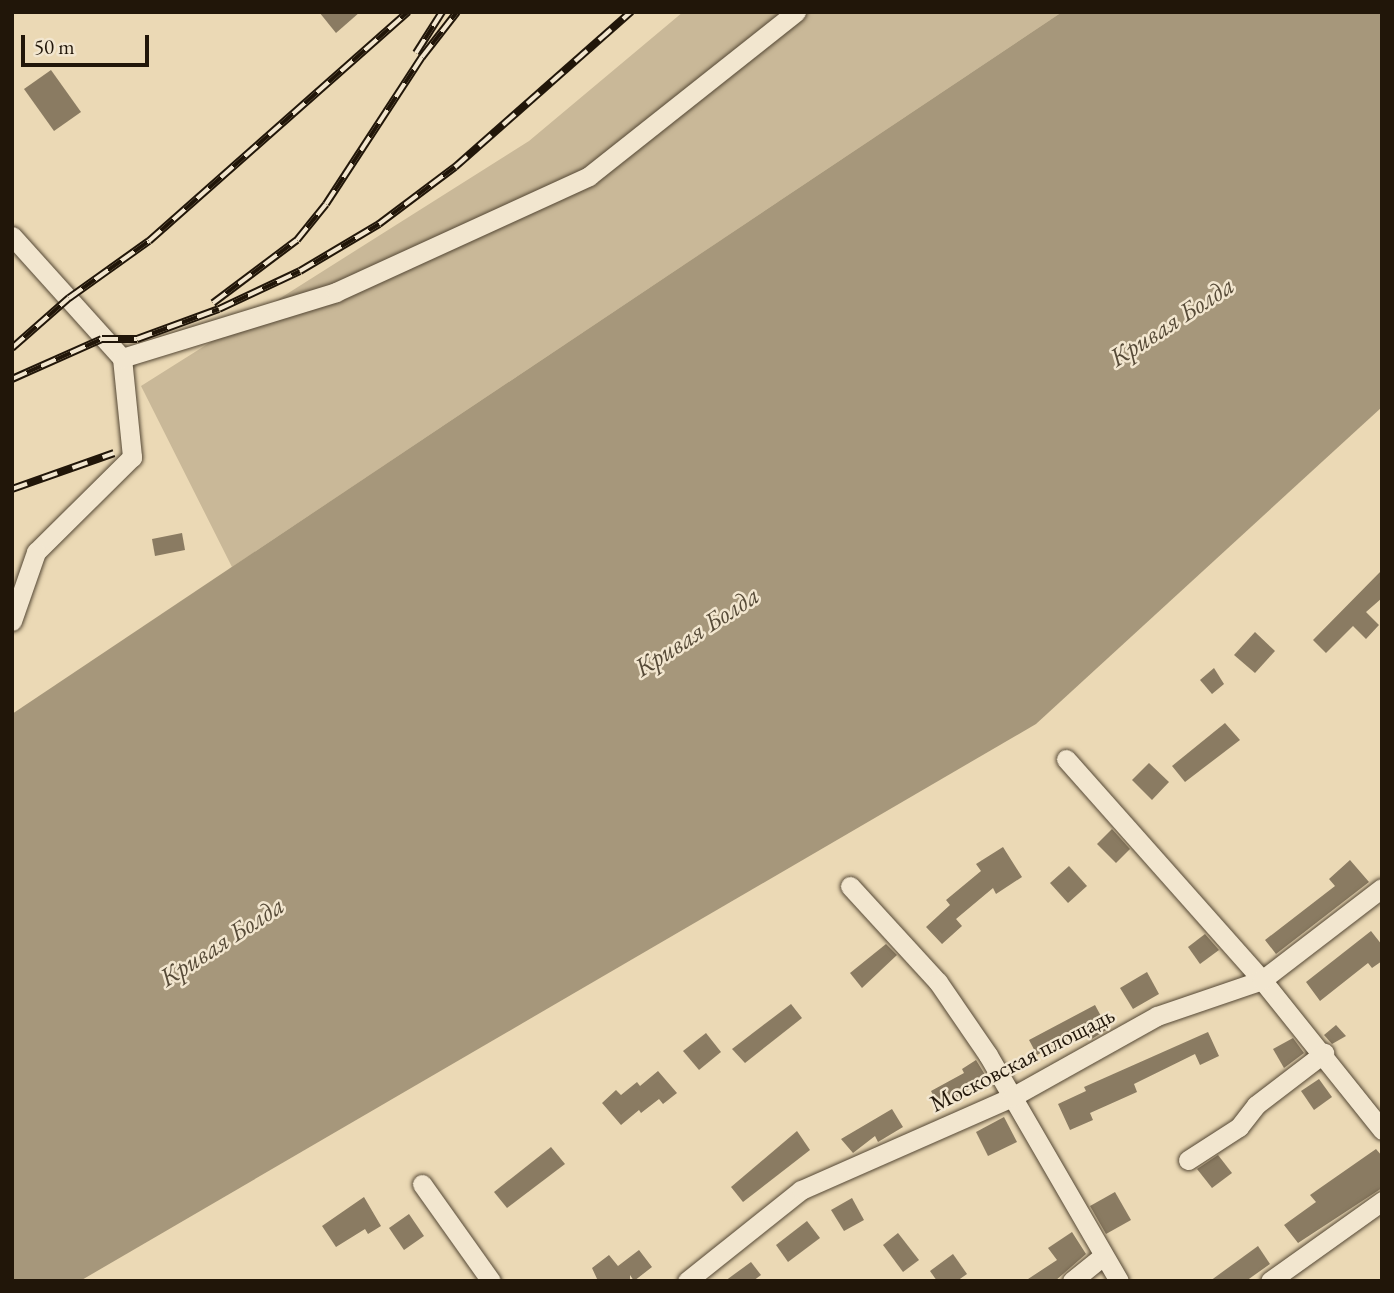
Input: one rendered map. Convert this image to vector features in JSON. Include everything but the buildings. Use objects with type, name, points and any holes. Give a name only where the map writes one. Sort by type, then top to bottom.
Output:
[{"type":"street","points":[[122,358],[336,292],[589,176],[796,12]]},
{"type":"street","points":[[12,236],[122,358],[132,457],[36,552],[12,621]]},
{"type":"street","points":[[1066,760],[1262,980],[1324,1053],[1382,1130]]},
{"type":"street","points":[[850,886],[938,982],[1012,1097],[1102,1257],[1119,1281]]},
{"type":"street","name":"Московская площадь","points":[[687,1281],[801,1190],[1012,1097],[1157,1016],[1262,980],[1382,888]]},
{"type":"street","points":[[1188,1160],[1239,1127],[1256,1105],[1324,1053]]},
{"type":"street","points":[[422,1184],[491,1281]]},
{"type":"street","points":[[1270,1281],[1382,1201]]},
{"type":"street","points":[[1072,1281],[1102,1257]]},
{"type":"shaded area","points":[[683,12],[1062,12],[232,567],[141,386],[529,141]]},
{"type":"water","name":"Кривая Болда","points":[[1062,12],[1382,12],[1382,407],[1036,724],[80,1281],[12,1281],[12,714]]},
{"type":"railway","points":[[12,348],[69,298],[149,241],[408,12]]},
{"type":"railway","points":[[416,53],[442,12]]},
{"type":"railway","points":[[213,303],[297,240],[326,204],[422,57],[457,12]]},
{"type":"railway","points":[[12,379],[102,339],[137,339],[219,309],[300,271],[379,224],[455,167],[631,12]]},
{"type":"railway","points":[[12,489],[114,453]]}]
